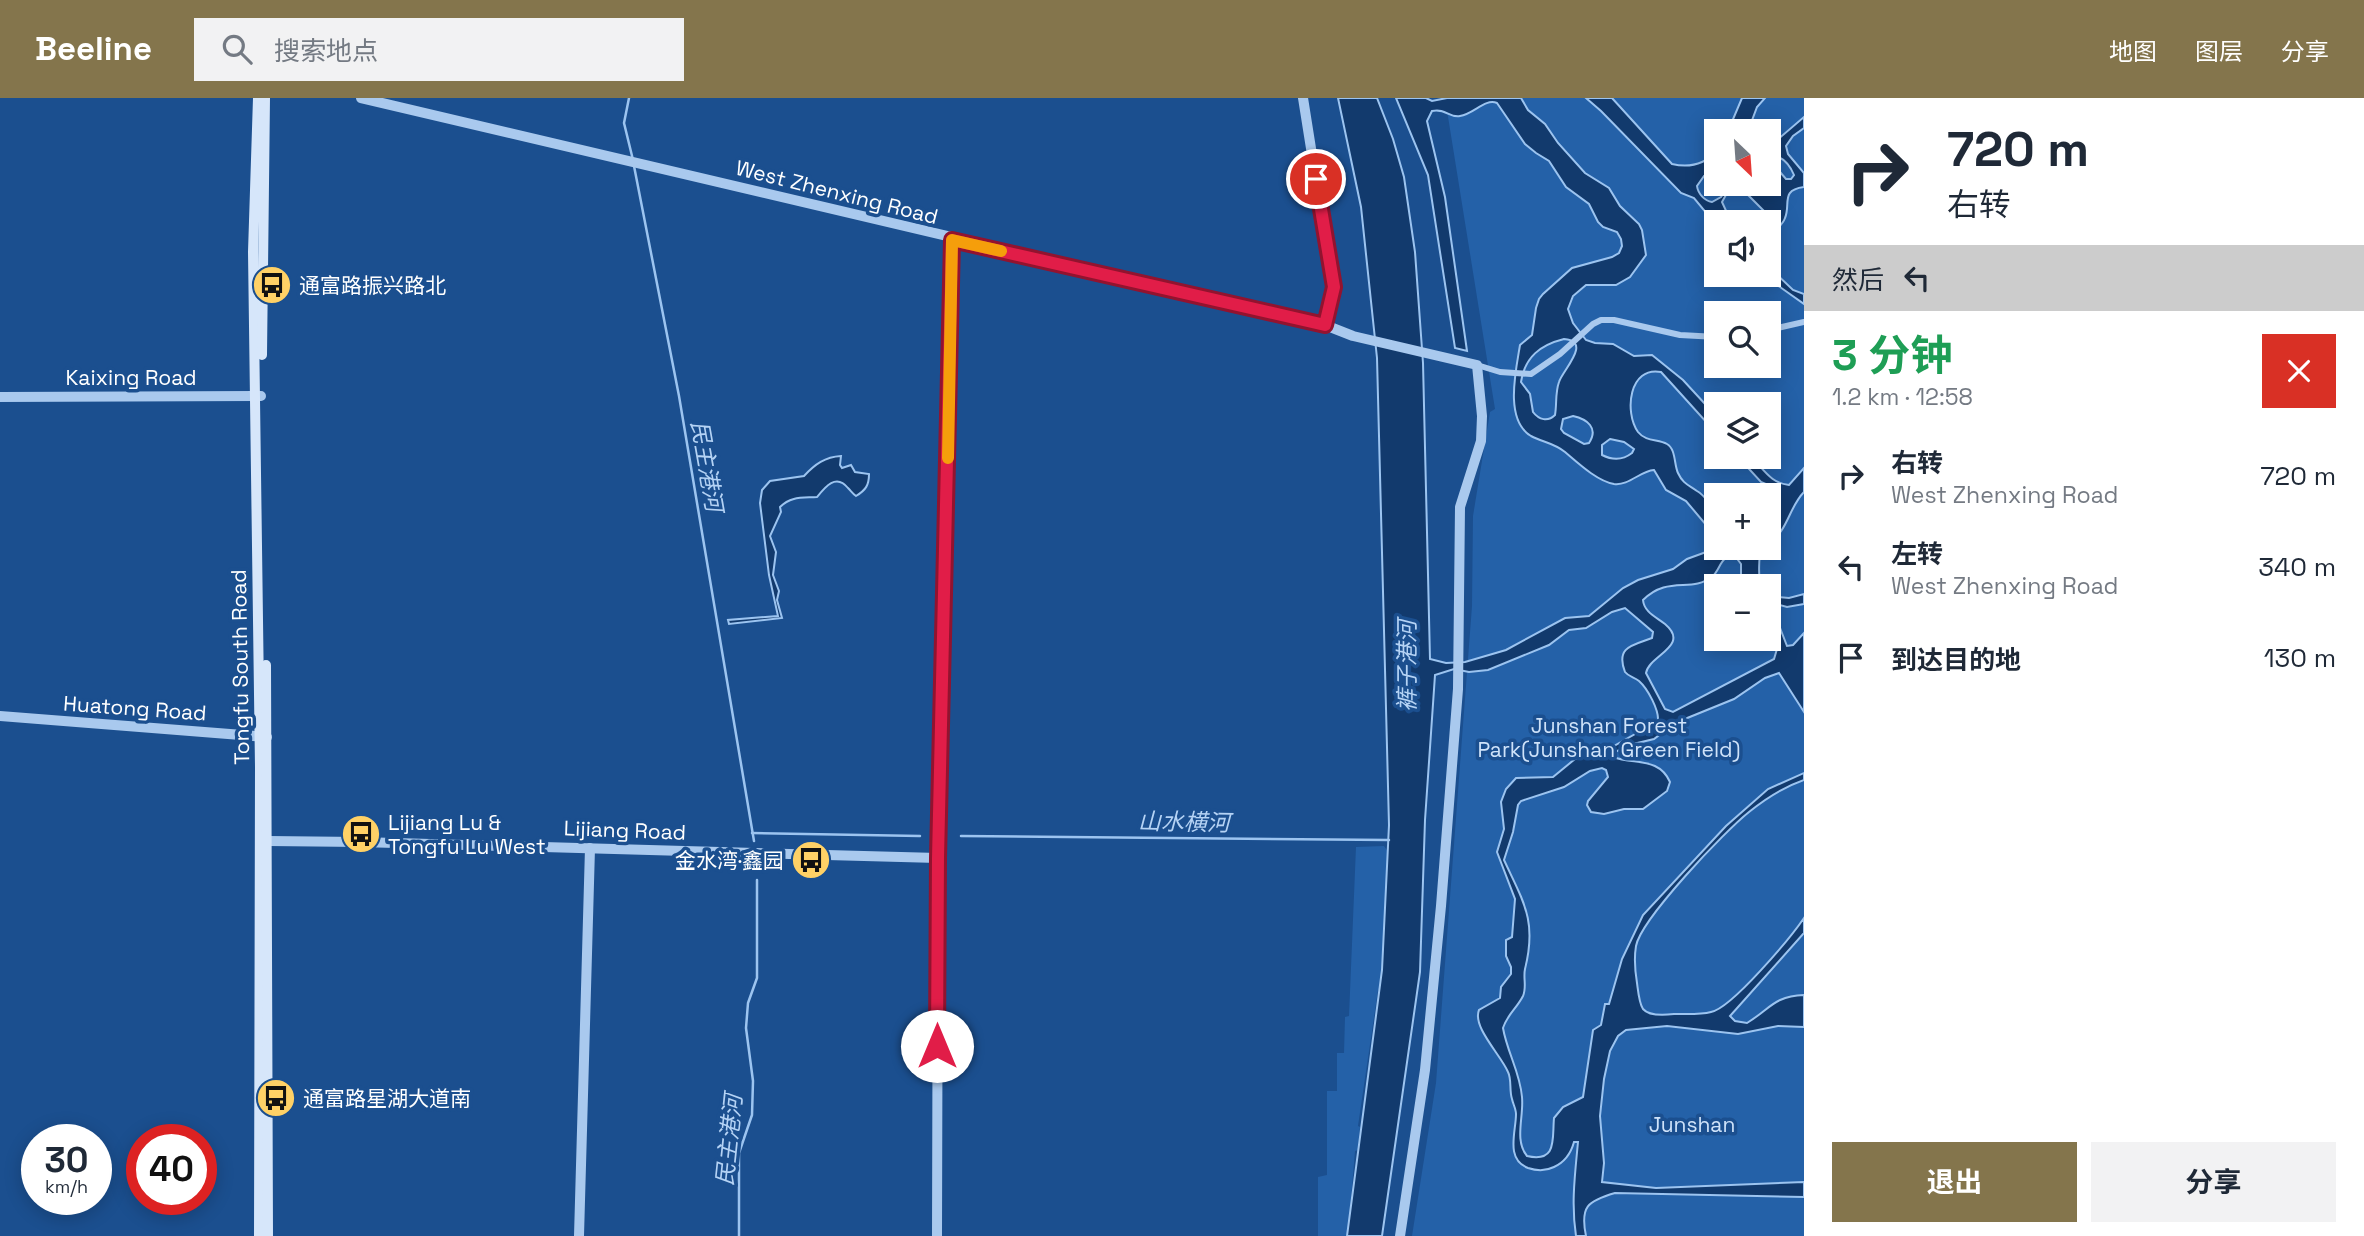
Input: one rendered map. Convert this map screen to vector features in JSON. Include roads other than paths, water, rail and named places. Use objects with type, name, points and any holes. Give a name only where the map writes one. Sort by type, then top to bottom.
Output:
[{"type":"main road","name":"Tongfu South Road","points":[[258,98],[253,252],[268,841],[268,1236]]},
{"type":"main road","name":"Tongfu South Road","points":[[258,396],[265,98]]},
{"type":"main road","name":"Tongfu South Road","points":[[259,1236],[264,737]]},
{"type":"street","name":"West Zhenxing Road","points":[[361,98],[952,240],[1325,325],[1353,336],[1477,365]]},
{"type":"street","points":[[1303,98],[1334,287],[1325,325]]},
{"type":"street","points":[[937,1236],[938,858],[952,240]]},
{"type":"street","points":[[1400,1236],[1425,1070],[1441,906],[1458,667],[1460,508],[1481,441],[1482,416],[1477,365],[1500,372],[1531,374],[1598,321],[1607,320],[1680,335],[1704,336]]},
{"type":"street","points":[[1781,327],[1804,322]]},
{"type":"street","name":"Kaixing Road","points":[[0,397],[258,396]]},
{"type":"street","name":"Huatong Road","points":[[0,716],[264,737]]},
{"type":"street","name":"Lijiang Road","points":[[268,841],[938,858]]},
{"type":"street","points":[[579,1236],[590,848]]},
{"type":"water","name":"裤子港河","points":[[1338,98],[1377,98],[1404,177],[1415,252],[1423,363],[1430,659],[1446,663],[1465,662],[1506,650],[1565,618],[1589,616],[1623,588],[1638,580],[1673,569],[1687,559],[1704,553],[1704,560],[1724,560],[1715,574],[1704,574],[1704,582],[1661,588],[1643,600],[1648,611],[1672,632],[1671,644],[1646,673],[1665,709],[1673,712],[1774,659],[1776,651],[1781,651],[1781,631],[1787,646],[1793,645],[1804,633],[1804,712],[1779,673],[1765,678],[1734,699],[1675,723],[1654,739],[1629,745],[1613,753],[1613,757],[1653,765],[1665,774],[1670,782],[1667,791],[1643,809],[1624,809],[1604,814],[1591,812],[1588,801],[1608,777],[1606,770],[1602,768],[1590,771],[1564,787],[1521,801],[1518,805],[1504,860],[1523,901],[1530,938],[1524,993],[1503,1028],[1521,1088],[1520,1136],[1523,1150],[1527,1156],[1537,1157],[1549,1152],[1553,1141],[1554,1118],[1563,1107],[1583,1097],[1593,1030],[1601,1025],[1605,1004],[1609,1004],[1622,959],[1643,915],[1726,826],[1768,789],[1804,773],[1804,780],[1775,794],[1749,812],[1685,876],[1641,933],[1635,960],[1643,1009],[1662,1015],[1711,1012],[1720,1008],[1746,986],[1804,918],[1804,933],[1730,1016],[1735,1021],[1747,1023],[1779,1001],[1804,995],[1804,1027],[1778,1026],[1738,1034],[1667,1026],[1626,1030],[1618,1036],[1610,1051],[1600,1116],[1604,1163],[1602,1182],[1656,1188],[1804,1182],[1804,1197],[1615,1193],[1592,1202],[1585,1212],[1586,1236],[1576,1236],[1574,1201],[1578,1142],[1574,1142],[1561,1163],[1545,1170],[1531,1169],[1521,1164],[1514,1152],[1516,1114],[1509,1075],[1483,1033],[1478,1017],[1479,1010],[1500,998],[1501,987],[1511,974],[1506,956],[1506,940],[1512,937],[1515,899],[1497,852],[1504,829],[1501,802],[1506,789],[1516,778],[1553,777],[1575,759],[1605,751],[1658,721],[1657,711],[1649,694],[1639,681],[1625,672],[1622,657],[1628,648],[1652,638],[1653,632],[1625,608],[1612,612],[1586,628],[1569,630],[1549,645],[1488,670],[1469,672],[1454,669],[1435,675],[1425,820],[1420,972],[1382,1236],[1347,1236],[1382,970],[1389,825],[1377,358],[1361,207]]},
{"type":"water","points":[[1396,98],[1426,98],[1432,101],[1447,98],[1521,98],[1528,110],[1545,124],[1585,173],[1609,188],[1620,206],[1642,230],[1646,255],[1630,277],[1616,285],[1586,285],[1573,296],[1568,309],[1573,323],[1586,340],[1613,344],[1634,356],[1652,355],[1683,380],[1704,403],[1704,420],[1661,372],[1650,372],[1636,383],[1632,392],[1631,413],[1638,432],[1670,446],[1680,477],[1704,497],[1704,522],[1686,501],[1666,490],[1654,470],[1625,483],[1608,482],[1588,471],[1561,449],[1531,436],[1517,419],[1514,394],[1520,345],[1532,335],[1539,299],[1572,268],[1612,257],[1619,253],[1622,246],[1617,232],[1598,222],[1589,204],[1566,187],[1549,161],[1525,144],[1497,103],[1493,102],[1460,116],[1432,111],[1427,121],[1445,197],[1467,351],[1455,348],[1428,175]],"holes":[[[1564,339],[1576,345],[1576,351],[1559,382],[1555,415],[1549,419],[1538,417],[1533,412],[1530,394],[1521,382],[1526,366],[1535,353],[1548,345]],[[1573,416],[1590,425],[1593,433],[1589,443],[1584,444],[1561,429],[1563,419]],[[1610,439],[1624,442],[1634,449],[1632,453],[1621,458],[1602,455],[1602,445]]]},
{"type":"water","points":[[1586,98],[1612,98],[1672,164],[1684,166],[1704,161],[1704,176],[1697,186],[1699,192],[1702,197],[1712,202],[1725,196],[1722,202],[1726,210],[1704,210],[1694,198],[1681,193]]},
{"type":"water","points":[[1742,98],[1765,98],[1757,107],[1752,119],[1733,119]]},
{"type":"water","points":[[1804,117],[1804,128],[1793,136],[1786,146],[1788,154],[1804,173],[1804,187],[1789,194],[1787,213],[1781,225],[1781,210],[1763,210],[1749,196],[1782,196],[1782,174],[1786,179],[1791,179],[1794,175],[1782,159],[1782,136]]},
{"type":"water","points":[[1781,278],[1793,290],[1804,294],[1804,304],[1780,287]]},
{"type":"water","points":[[841,456],[842,468],[851,465],[855,472],[869,474],[868,484],[862,492],[856,496],[844,484],[835,482],[817,497],[793,499],[780,507],[781,512],[770,536],[776,552],[773,575],[779,591],[777,600],[782,618],[729,624],[728,620],[778,616],[769,575],[760,503],[762,490],[770,481],[804,476],[821,462]]},
{"type":"water","points":[[1804,468],[1804,492],[1781,530],[1781,483],[1789,485]]},
{"type":"water","points":[[1749,469],[1763,469],[1780,483],[1763,483]]},
{"type":"water","points":[[1738,560],[1760,560],[1759,574],[1741,574]]},
{"type":"water","points":[[1804,594],[1804,604],[1781,605],[1781,597]]},
{"type":"waterway","name":"民主港河","points":[[629,98],[624,123],[633,160]]},
{"type":"waterway","name":"民主港河","points":[[634,166],[679,396],[754,841]]},
{"type":"waterway","name":"山水横河","points":[[752,833],[920,836]]},
{"type":"waterway","name":"山水横河","points":[[961,836],[1389,840]]},
{"type":"waterway","name":"民主港河","points":[[739,1236],[739,1153],[752,1115],[753,1081],[746,1028],[748,1003],[757,978],[757,880]]},
{"type":"place","name":"通富路振兴路北","points":[[272,285]]},
{"type":"place","name":"Lijiang Lu & Tongfu Lu West","points":[[361,834]]},
{"type":"place","name":"金水湾·鑫园","points":[[811,860]]},
{"type":"place","name":"通富路星湖大道南","points":[[276,1098]]},
{"type":"park label","name":"Junshan Forest Park(Junshan Green Field)","points":[[1609,737]]},
{"type":"park label","name":"Junshan","points":[[1692,1124]]}]
